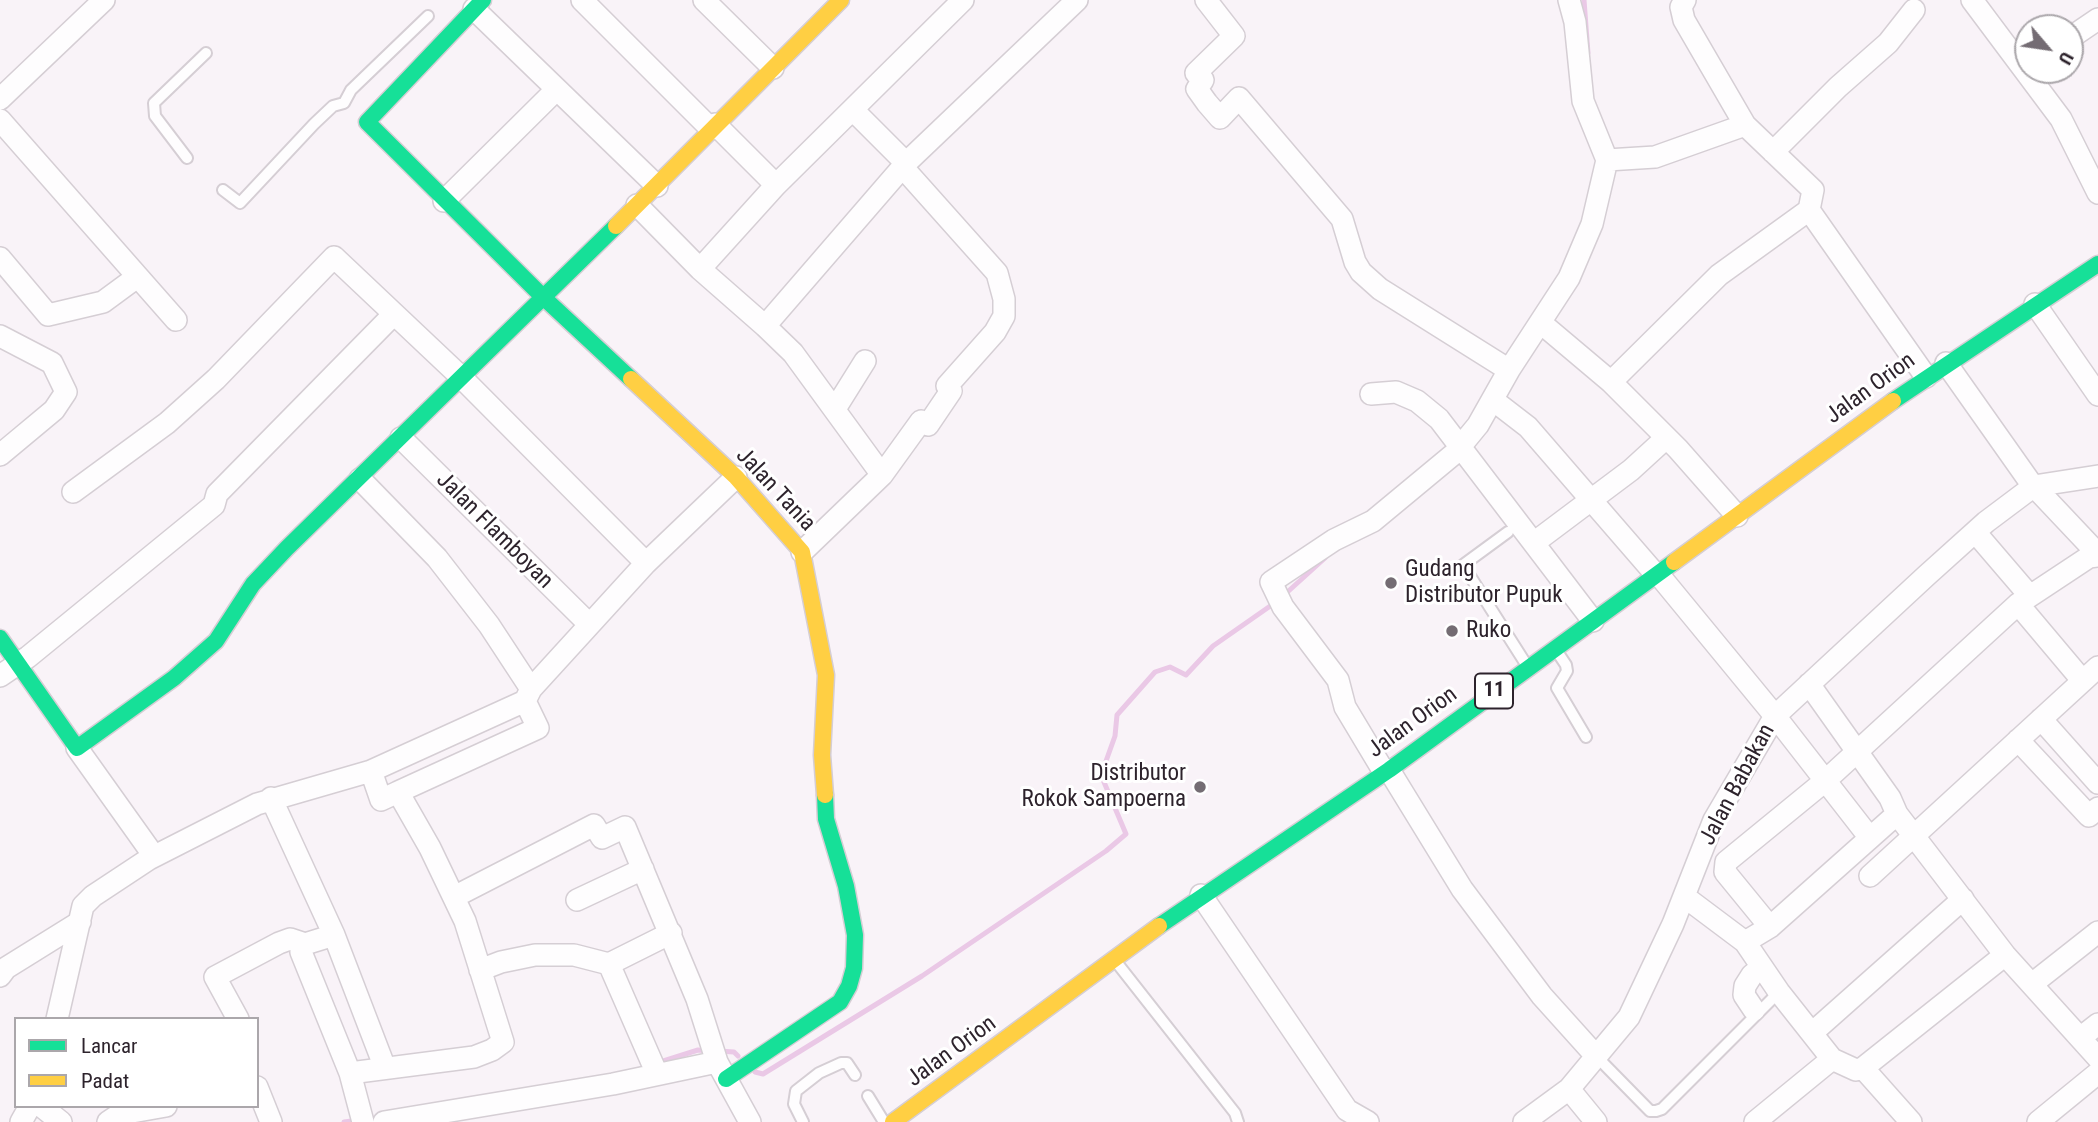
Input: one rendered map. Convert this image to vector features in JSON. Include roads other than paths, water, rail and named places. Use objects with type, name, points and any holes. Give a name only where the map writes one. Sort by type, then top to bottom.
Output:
[{"type":"main road","points":[[0,638],[77,748],[174,678],[216,641],[253,584],[460,376],[657,186],[713,126],[841,0]]},
{"type":"main road","points":[[356,112],[479,4]]},
{"type":"main road","name":"Jalan Tania","points":[[356,112],[417,169],[444,201],[543,297],[736,477],[802,552],[826,675],[822,755],[826,819],[846,886],[855,935],[855,968],[840,1002],[795,1035],[757,1058],[721,1062]]},
{"type":"main road","name":"Jalan Orion","points":[[893,1122],[1202,895],[1386,771],[1658,575],[1926,377],[2098,264]]},
{"type":"street","points":[[0,99],[104,0]]},
{"type":"street","points":[[582,0],[776,185]]},
{"type":"street","points":[[700,269],[776,185],[963,0]]},
{"type":"street","points":[[765,326],[906,163],[1077,0]]},
{"type":"street","points":[[1206,0],[1234,36],[1196,73],[1203,80],[1196,89],[1207,103],[1220,118],[1239,98],[1342,219],[1355,262],[1362,272],[1380,289],[1509,370]]},
{"type":"street","points":[[1569,0],[1575,22],[1583,101],[1611,159],[1592,224],[1569,278],[1544,326],[1509,370],[1498,402],[1465,450],[1373,521],[1335,540],[1271,582],[1278,598],[1338,680],[1345,707],[1470,900],[1542,996],[1596,1056]]},
{"type":"street","points":[[1611,383],[1720,275],[1809,210],[1813,190],[1745,125],[1684,20],[1681,7],[1685,0]]},
{"type":"street","points":[[1972,0],[2014,52]]},
{"type":"street","points":[[707,1],[773,68]]},
{"type":"street","points":[[479,4],[556,90],[657,186]]},
{"type":"street","points":[[1773,152],[1838,87],[1888,43],[1914,10]]},
{"type":"street","points":[[2037,84],[2061,119],[2098,193]]},
{"type":"street","points":[[444,201],[556,90]]},
{"type":"street","points":[[802,552],[883,475],[921,421],[928,425],[951,391],[947,386],[995,332],[1004,316],[1004,299],[997,273],[906,171],[906,163],[853,110]]},
{"type":"street","points":[[0,120],[176,320]]},
{"type":"street","points":[[1611,159],[1655,157],[1745,125]]},
{"type":"street","points":[[637,205],[700,269],[793,353],[883,475]]},
{"type":"street","points":[[1809,210],[1926,377]]},
{"type":"street","points":[[73,492],[167,423],[216,379],[334,257],[460,376],[646,563]]},
{"type":"street","points":[[0,258],[48,315],[103,302],[137,277]]},
{"type":"street","points":[[2035,303],[2098,395]]},
{"type":"street","points":[[0,676],[19,664],[214,505],[217,494],[394,314]]},
{"type":"street","points":[[1544,326],[1611,383],[1666,438],[1737,516]]},
{"type":"street","points":[[0,337],[52,363],[66,392],[54,410],[0,455]]},
{"type":"street","points":[[835,409],[865,361]]},
{"type":"street","points":[[1946,363],[2029,480],[2098,555]]},
{"type":"street","points":[[1371,394],[1396,392],[1418,401],[1439,419],[1593,621]]},
{"type":"street","points":[[1498,402],[1528,427],[1658,575],[1775,716],[1870,838]]},
{"type":"street","name":"Jalan Flamboyan","points":[[401,438],[588,623]]},
{"type":"street","points":[[1535,542],[1631,470],[1666,438]]},
{"type":"street","name":"Jalan Babakan","points":[[1524,1122],[1569,1089],[1629,1017],[1685,897],[1714,820],[1775,716],[2029,480],[2098,476]]},
{"type":"street","points":[[57,1017],[80,922],[88,900],[154,856],[219,821],[271,799],[371,771],[528,695],[588,623],[736,477]]},
{"type":"street","points":[[360,479],[437,558],[489,625],[528,695],[538,728],[381,800],[371,771]]},
{"type":"street","points":[[1870,876],[2090,673],[2024,600],[1975,532]]},
{"type":"street","points":[[1770,927],[1724,867],[1760,832],[1825,780],[2024,600],[2088,557],[2098,555]]},
{"type":"street","points":[[1809,684],[1890,798],[1897,814],[2005,955],[2098,1058]]},
{"type":"street","points":[[2040,719],[2098,783]]},
{"type":"street","points":[[2018,740],[2090,816],[2098,808]]},
{"type":"street","points":[[77,748],[154,856]]},
{"type":"street","points":[[350,1073],[474,1057],[492,1051],[503,1042],[465,921],[398,792]]},
{"type":"street","points":[[271,799],[334,935],[385,1068]]},
{"type":"street","points":[[1745,942],[1770,927],[1897,814]]},
{"type":"street","points":[[454,897],[594,825],[602,838],[625,827],[671,933],[721,1062],[750,1122]]},
{"type":"street","points":[[577,900],[643,869]]},
{"type":"street","points":[[1202,895],[1343,1116],[1368,1122]]},
{"type":"street","points":[[1685,897],[1745,942],[1779,992],[1832,1059],[1850,1070],[1863,1068],[2005,955]]},
{"type":"street","points":[[1812,1032],[1963,899]]},
{"type":"street","points":[[0,976],[6,968],[80,922]]},
{"type":"street","points":[[2032,984],[2098,932]]},
{"type":"street","points":[[481,970],[501,962],[535,956],[574,956],[609,964],[671,933]]},
{"type":"street","points":[[238,1017],[215,978],[290,939],[305,944],[334,935]]},
{"type":"street","points":[[305,944],[301,952],[350,1073],[361,1115]]},
{"type":"street","points":[[609,964],[655,1066]]},
{"type":"street","points":[[1754,1010],[1744,995],[1745,986],[1752,975],[1762,967]]},
{"type":"street","points":[[2080,1038],[2098,1024]]},
{"type":"street","points":[[1755,1122],[1832,1059]]},
{"type":"street","points":[[384,1122],[655,1066],[721,1062]]},
{"type":"street","points":[[1863,1068],[1911,1122]]},
{"type":"street","points":[[2038,1122],[2098,1073]]},
{"type":"street","points":[[1569,1089],[1596,1122]]},
{"type":"street","points":[[259,1092],[271,1122]]},
{"type":"street","points":[[43,1108],[61,1122]]},
{"type":"street","points":[[108,1122],[120,1114],[154,1108]]},
{"type":"lane","points":[[223,190],[240,203],[333,106],[356,112],[351,90],[428,16]]},
{"type":"lane","points":[[187,158],[155,116],[154,103],[206,53]]},
{"type":"lane","points":[[1508,532],[1463,565],[1527,667]]},
{"type":"lane","points":[[1555,648],[1567,671],[1558,688],[1586,737]]},
{"type":"lane","points":[[1114,959],[1235,1113],[1238,1122]]},
{"type":"lane","points":[[1596,1056],[1614,1078],[1650,1111],[1662,1109],[1779,992]]},
{"type":"lane","points":[[803,1122],[794,1104],[796,1091],[819,1073],[841,1063],[847,1063],[855,1075]]},
{"type":"lane","points":[[868,1096],[884,1122]]},
{"type":"waterway","points":[[1584,0],[1588,53]]},
{"type":"waterway","points":[[1283,596],[1325,558]]},
{"type":"waterway","points":[[755,1072],[763,1074],[922,976],[1106,851],[1126,834],[1101,775],[1115,736],[1117,715],[1155,672],[1170,667],[1186,675],[1213,646],[1276,602]]},
{"type":"waterway","points":[[657,1063],[698,1050],[708,1051]]},
{"type":"waterway","points":[[718,1051],[734,1052],[738,1056]]},
{"type":"waterway","points":[[344,1122],[359,1120]]},
{"type":"place","name":"Gudang Distributor Pupuk","points":[[1391,583]]},
{"type":"place","name":"Ruko","points":[[1452,631]]},
{"type":"place","name":"Distributor Rokok Sampoerna","points":[[1200,787]]}]
